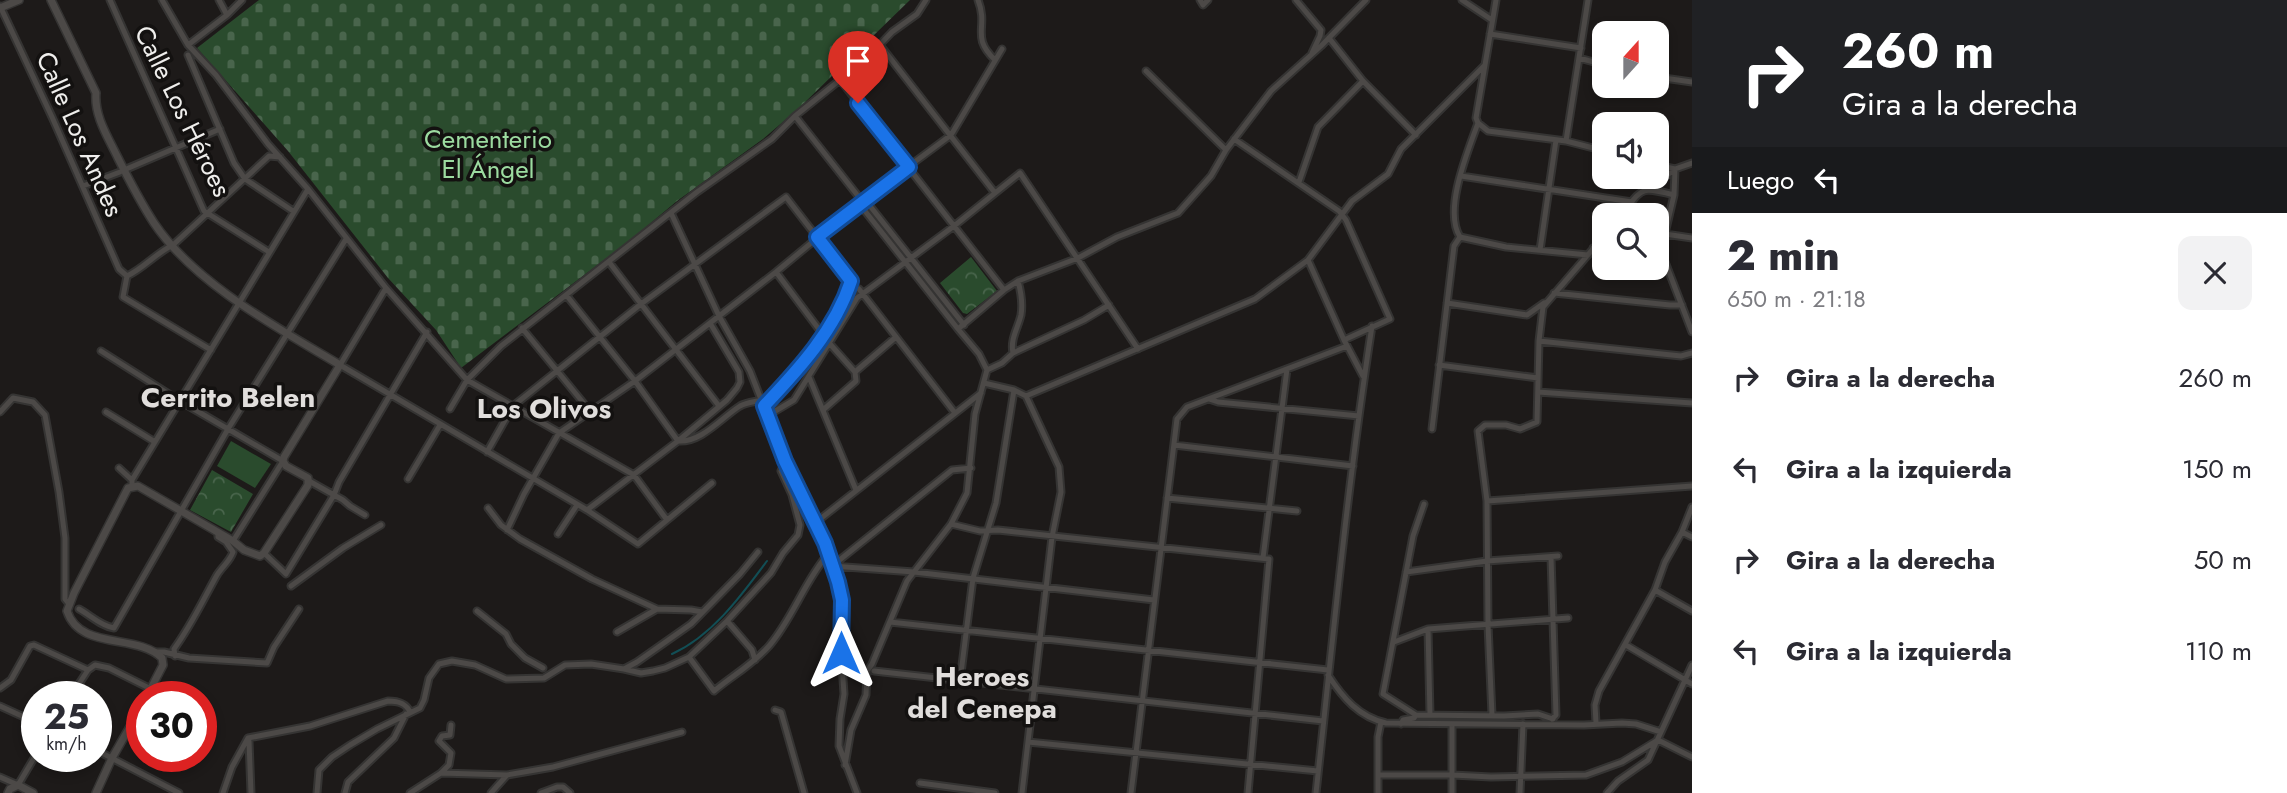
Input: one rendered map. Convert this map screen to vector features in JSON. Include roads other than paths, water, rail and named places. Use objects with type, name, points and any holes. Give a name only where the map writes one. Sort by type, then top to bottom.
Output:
[{"type":"street","points":[[0,8],[19,0]]},
{"type":"street","points":[[51,0],[96,93],[95,107],[122,171],[155,225],[180,254],[238,303],[587,510],[638,544],[712,484]]},
{"type":"street","name":"Calle Los Héroes","points":[[110,0],[204,211],[269,252]]},
{"type":"street","points":[[162,0],[188,45],[216,75],[345,239],[467,380],[634,475],[667,520]]},
{"type":"street","points":[[219,0],[227,15]]},
{"type":"street","points":[[188,45],[242,0]]},
{"type":"street","points":[[450,409],[467,380],[522,328],[772,139],[795,116],[841,81],[892,32],[917,14],[926,0]]},
{"type":"street","points":[[978,0],[982,15],[982,46],[995,60]]},
{"type":"street","points":[[1199,0],[1203,5],[1208,0]]},
{"type":"street","points":[[1296,0],[1321,30],[1310,56]]},
{"type":"street","points":[[958,329],[1018,281],[1077,258],[1116,237],[1178,213],[1211,176],[1226,150],[1271,91],[1366,0]]},
{"type":"street","points":[[1462,0],[1492,20]]},
{"type":"street","points":[[1496,0],[1476,117],[1478,123],[1488,131],[1566,141],[1592,148]]},
{"type":"street","points":[[1566,141],[1588,0]]},
{"type":"street","name":"Calle Los Andes","points":[[0,8],[119,269],[127,276]]},
{"type":"street","points":[[1490,34],[1581,48]]},
{"type":"street","points":[[1329,38],[1363,81],[1416,135]]},
{"type":"street","points":[[880,45],[995,192]]},
{"type":"street","points":[[507,530],[559,433],[635,381],[776,272],[862,201],[951,135],[1002,49]]},
{"type":"street","points":[[188,55],[234,163],[245,178],[293,211]]},
{"type":"street","points":[[1579,58],[1592,62]]},
{"type":"street","points":[[1026,396],[1255,299],[1308,260],[1352,201],[1388,174],[1401,149],[1484,66]]},
{"type":"street","points":[[1146,71],[1226,150]]},
{"type":"street","points":[[1670,79],[1692,82]]},
{"type":"street","points":[[841,81],[1004,290]]},
{"type":"street","points":[[1299,182],[1318,127],[1363,81]]},
{"type":"street","points":[[795,116],[862,201],[870,206],[912,257],[964,325]]},
{"type":"street","points":[[1432,429],[1454,246],[1460,237],[1454,216],[1461,176],[1478,123]]},
{"type":"street","points":[[83,186],[220,129]]},
{"type":"street","points":[[1131,793],[1177,419],[1187,407],[1287,369],[1390,319],[1342,214],[1332,204],[1234,139]]},
{"type":"street","points":[[1541,250],[1556,140]]},
{"type":"street","points":[[211,350],[123,297],[127,276],[135,273],[163,249],[173,245],[269,156],[280,158]]},
{"type":"street","points":[[1669,173],[1692,163]]},
{"type":"street","points":[[1669,167],[1675,169]]},
{"type":"street","points":[[1669,217],[1674,195],[1675,169]]},
{"type":"street","points":[[767,415],[794,400],[862,291],[954,226],[1020,173],[1138,349]]},
{"type":"street","points":[[1461,176],[1632,202],[1646,189]]},
{"type":"street","points":[[1653,189],[1674,195]]},
{"type":"street","points":[[299,609],[274,647],[267,663],[156,652],[88,634],[70,619],[67,611],[128,488],[308,190]]},
{"type":"street","points":[[487,452],[513,405],[556,370],[599,337],[641,304],[786,197],[851,281],[842,305],[824,336],[796,372],[763,403],[742,405],[686,442],[678,441],[635,381],[599,337],[566,296]]},
{"type":"street","points":[[845,765],[851,730],[866,695],[867,671],[907,581],[951,524],[967,494],[975,414],[987,370],[979,354],[865,211],[862,201]]},
{"type":"street","points":[[671,213],[719,316],[750,371],[785,461],[815,523],[838,582],[842,600],[840,635],[844,694],[839,746],[857,793]]},
{"type":"street","points":[[1669,235],[1692,238]]},
{"type":"street","points":[[1460,237],[1506,247],[1588,255]]},
{"type":"street","points":[[79,609],[102,624],[114,628],[228,429],[345,239]]},
{"type":"street","points":[[1492,715],[1487,501],[1478,431],[1485,425],[1506,425],[1520,429],[1537,422],[1539,341],[1543,307],[1592,249]]},
{"type":"street","points":[[1308,260],[1345,343],[1363,376]]},
{"type":"street","points":[[609,261],[719,406]]},
{"type":"street","points":[[776,272],[830,344],[855,372],[856,381],[823,410]]},
{"type":"street","points":[[1669,274],[1692,332]]},
{"type":"street","points":[[1013,353],[1011,344],[1021,314],[1022,300],[1018,281]]},
{"type":"street","points":[[233,541],[386,288]]},
{"type":"street","points":[[862,291],[955,412]]},
{"type":"street","points":[[1554,293],[1682,304]]},
{"type":"street","points":[[1447,303],[1527,314],[1547,301]]},
{"type":"street","points":[[987,370],[1002,363],[1013,353],[1084,320],[1109,305]]},
{"type":"street","points":[[587,510],[678,441],[734,392],[740,382],[738,372],[710,323]]},
{"type":"street","points":[[1316,793],[1363,376],[1373,326]]},
{"type":"street","points":[[522,328],[590,411]]},
{"type":"street","points":[[264,553],[286,574],[427,332]]},
{"type":"street","points":[[855,372],[896,337]]},
{"type":"street","points":[[1539,341],[1681,356],[1692,353]]},
{"type":"street","points":[[101,351],[283,461],[286,466],[365,515]]},
{"type":"street","points":[[1439,365],[1538,378]]},
{"type":"street","points":[[1263,558],[1287,369]]},
{"type":"street","points":[[809,377],[856,489]]},
{"type":"street","points":[[984,383],[1014,390],[1026,396],[1059,467],[1061,492],[1052,537],[1023,793]]},
{"type":"street","points":[[960,681],[973,578],[999,491],[1014,390]]},
{"type":"street","points":[[815,523],[982,392]]},
{"type":"street","points":[[1538,392],[1692,404]]},
{"type":"street","points":[[0,412],[13,398],[33,402],[45,415],[65,538],[65,599],[69,604]]},
{"type":"street","points":[[1209,399],[1359,416]]},
{"type":"street","points":[[106,412],[155,442]]},
{"type":"street","points":[[408,479],[440,425]]},
{"type":"street","points":[[1174,445],[1353,466]]},
{"type":"street","points":[[317,793],[319,770],[332,757],[422,705],[429,678],[439,664],[452,661],[475,664],[506,679],[544,677],[565,666],[592,664],[640,673],[665,668],[689,657],[771,573],[798,535],[800,525],[792,495],[781,471],[785,461]]},
{"type":"street","points":[[118,468],[132,483],[219,532],[255,556],[264,553],[309,481]]},
{"type":"street","points":[[832,566],[952,470],[971,468]]},
{"type":"street","points":[[1487,501],[1692,486]]},
{"type":"street","points":[[1167,498],[1297,511]]},
{"type":"street","points":[[1424,504],[1413,536],[1383,694],[1416,715],[1538,715],[1553,719]]},
{"type":"street","points":[[558,534],[577,505]]},
{"type":"street","points":[[1596,723],[1595,705],[1599,691],[1655,590],[1665,562],[1692,507]]},
{"type":"street","points":[[488,508],[507,530],[592,579],[657,609],[702,612]]},
{"type":"street","points":[[292,586],[381,524]]},
{"type":"street","points":[[951,524],[980,531],[1269,559],[1248,793]]},
{"type":"street","points":[[176,656],[174,649],[189,629],[233,552],[226,541],[218,537],[219,532]]},
{"type":"street","points":[[1682,532],[1692,537]]},
{"type":"street","points":[[624,669],[691,624],[758,552]]},
{"type":"street","points":[[689,657],[714,691],[755,660],[770,644],[797,603],[807,582],[828,554]]},
{"type":"street","points":[[1406,572],[1487,561],[1558,556]]},
{"type":"street","points":[[1545,724],[1556,716],[1551,557]]},
{"type":"street","points":[[832,566],[973,578],[1154,600]]},
{"type":"street","points":[[1655,590],[1692,611]]},
{"type":"street","points":[[617,632],[657,609]]},
{"type":"street","points":[[477,611],[506,634],[511,644],[525,658],[543,668]]},
{"type":"street","points":[[1394,642],[1428,629],[1568,618]]},
{"type":"street","points":[[727,621],[752,650],[755,660]]},
{"type":"street","points":[[890,622],[1328,673],[1341,694],[1364,716],[1381,722],[1636,724],[1661,732]]},
{"type":"street","points":[[1428,629],[1430,715]]},
{"type":"street","points":[[1,685],[11,680],[30,646],[41,648],[88,670]]},
{"type":"street","points":[[1626,646],[1692,684]]},
{"type":"street","points":[[155,681],[163,665],[162,658],[156,652]]},
{"type":"street","points":[[81,681],[88,670],[99,664],[128,681]]},
{"type":"street","points":[[1607,793],[1618,781],[1648,760],[1692,665]]},
{"type":"street","points":[[874,671],[1323,721]]},
{"type":"street","points":[[248,738],[310,726],[388,701],[399,701],[408,711]]},
{"type":"street","points":[[0,706],[21,716]]},
{"type":"street","points":[[775,710],[781,712],[804,793]]},
{"type":"street","points":[[345,793],[348,782],[394,738],[408,711]]},
{"type":"street","points":[[1401,724],[1403,720],[1416,715]]},
{"type":"street","points":[[1504,716],[1504,724]]},
{"type":"street","points":[[1378,793],[1378,737],[1381,722]]},
{"type":"street","points":[[1452,724],[1452,793]]},
{"type":"street","points":[[1520,793],[1523,724]]},
{"type":"street","points":[[410,793],[449,765],[451,753],[439,741],[442,736],[450,735],[451,725]]},
{"type":"street","points":[[441,773],[507,775],[553,767],[682,732]]},
{"type":"street","points":[[126,734],[112,758],[169,791],[179,793]]},
{"type":"street","points":[[223,793],[232,767],[248,738]]},
{"type":"street","points":[[248,738],[251,793]]},
{"type":"street","points":[[1379,775],[1586,775],[1622,762],[1658,740]]},
{"type":"street","points":[[1658,740],[1692,757]]},
{"type":"street","points":[[1028,742],[1318,771]]},
{"type":"street","points":[[8,793],[16,789],[26,772]]},
{"type":"street","points":[[96,793],[106,772]]},
{"type":"street","points":[[491,793],[507,775]]},
{"type":"street","points":[[0,777],[16,789],[33,793]]},
{"type":"street","points":[[920,783],[995,793]]},
{"type":"street","points":[[541,793],[563,787],[570,793]]},
{"type":"waterway","points":[[672,654],[713,626],[767,561]]},
{"type":"district","name":"Cerrito Belen","points":[[228,397]]},
{"type":"district","name":"Los Olivos","points":[[544,408]]},
{"type":"district","name":"Heroes del Cenepa","points":[[982,692]]},
{"type":"park label","name":"Cementerio El Ángel","points":[[488,154]]}]
